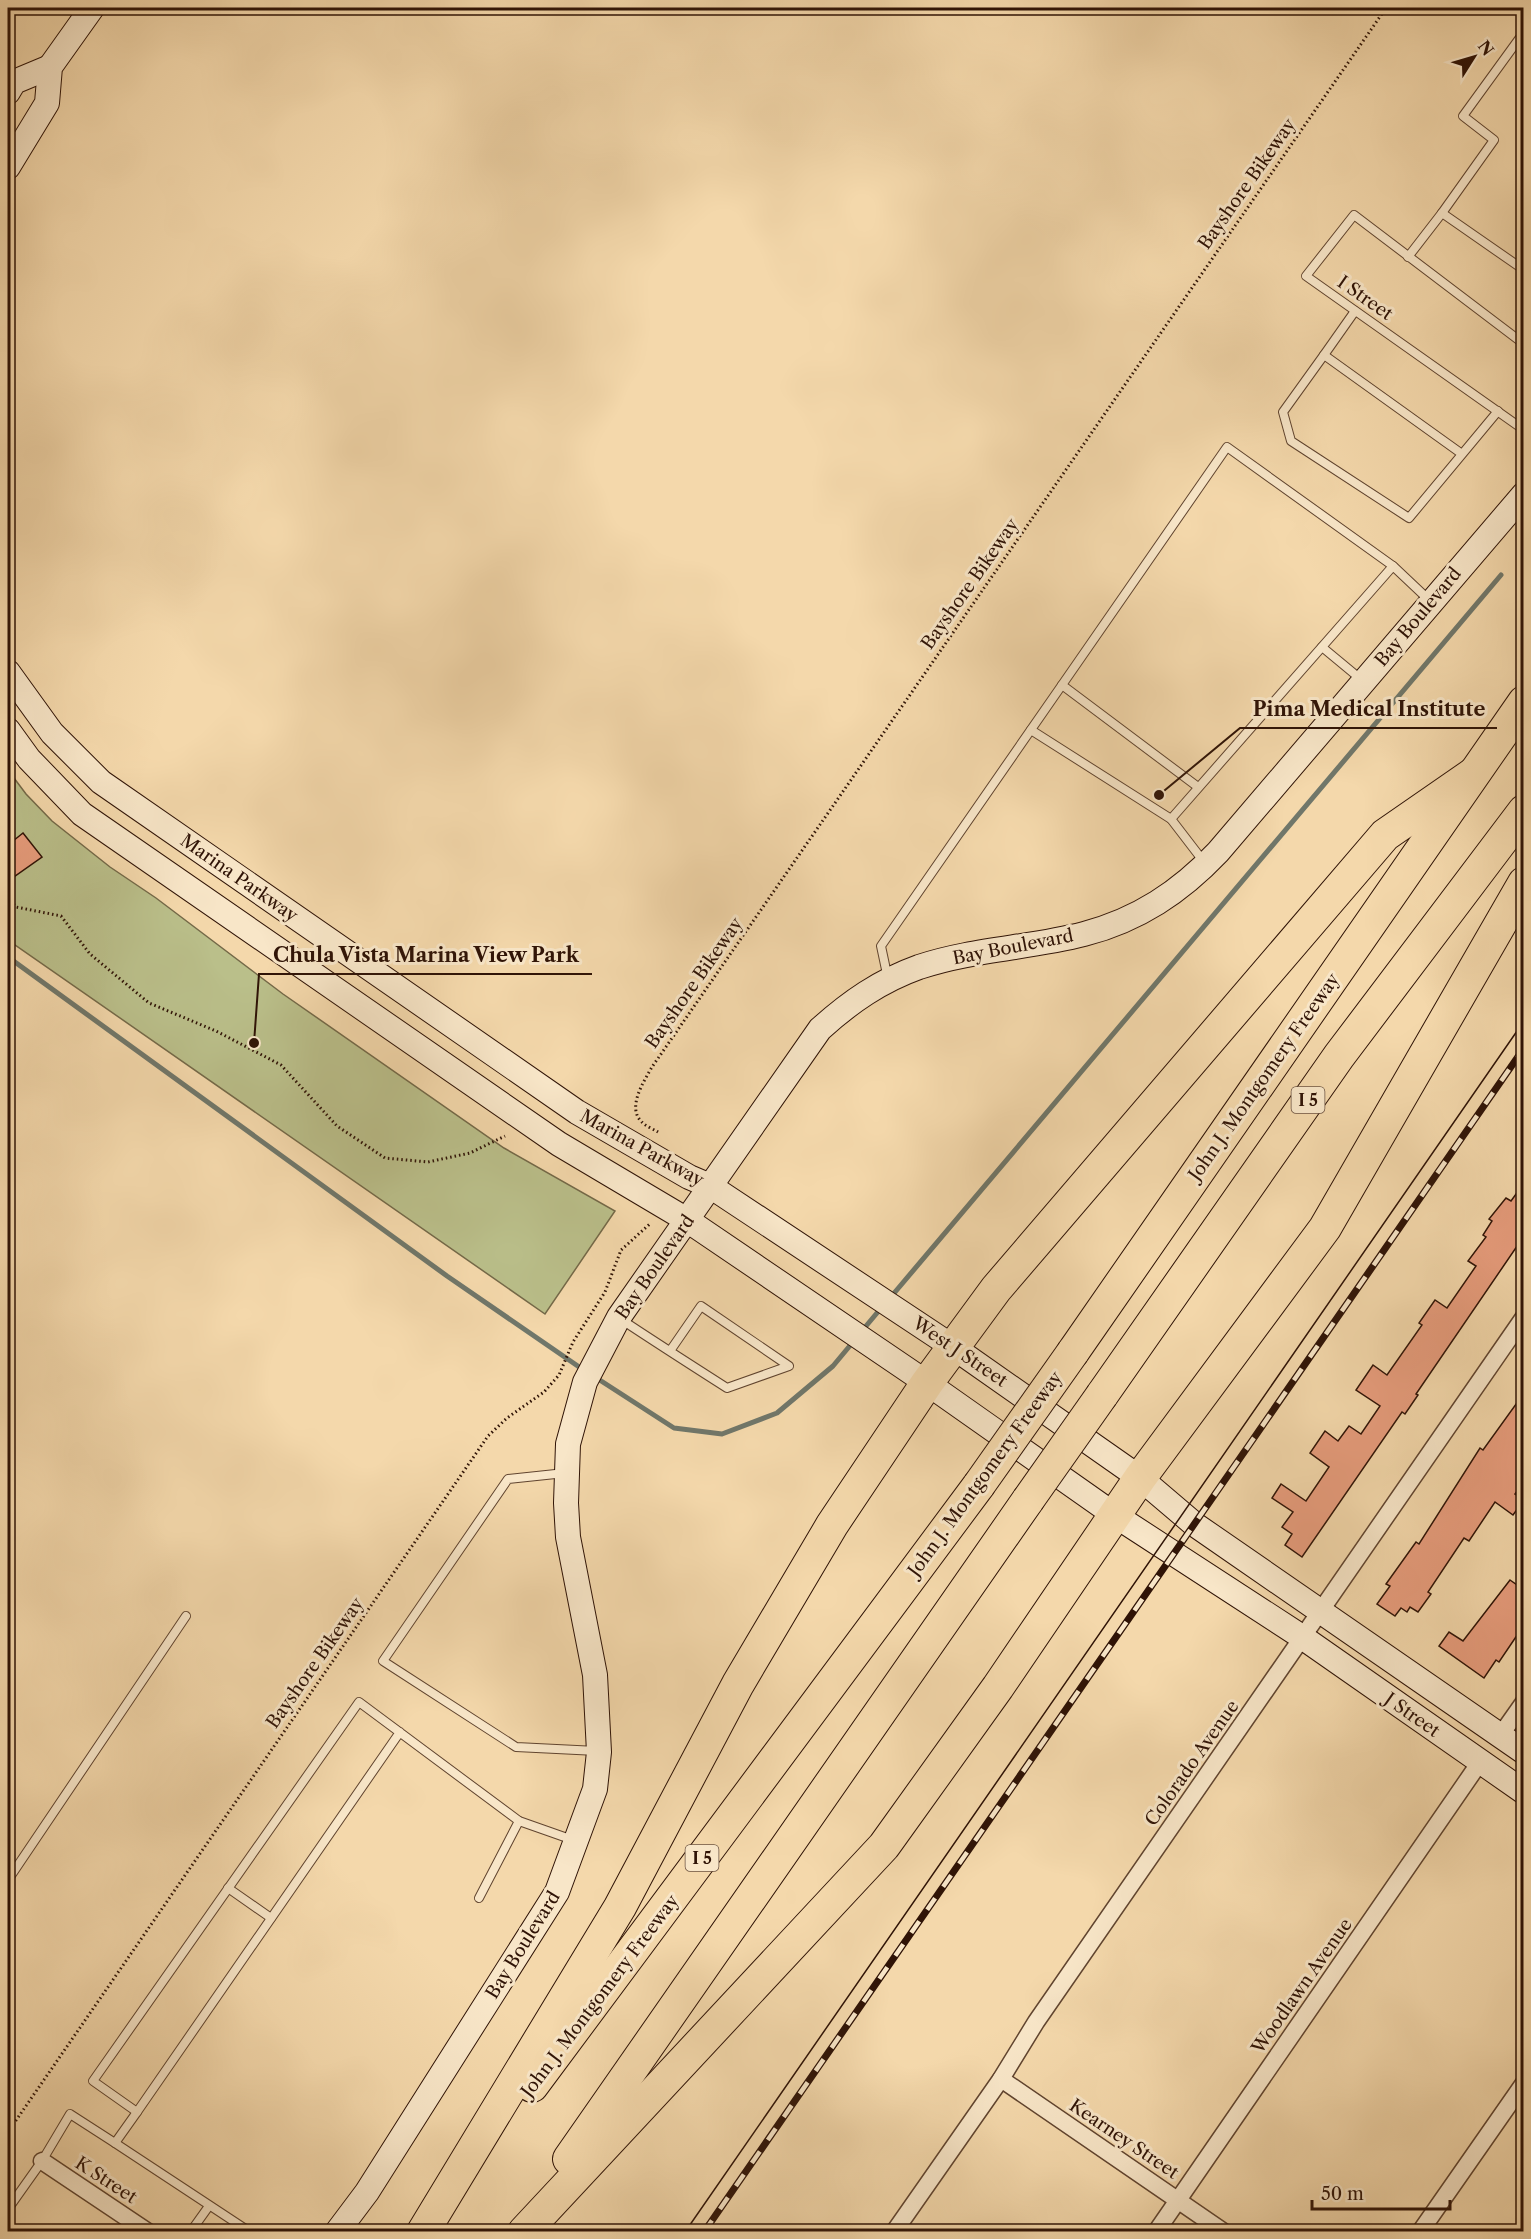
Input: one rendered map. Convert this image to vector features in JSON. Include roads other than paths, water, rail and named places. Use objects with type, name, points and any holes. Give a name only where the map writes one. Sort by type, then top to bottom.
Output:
[{"type":"highway","name":"John J. Montgomery Freeway","points":[[423,2232],[979,1485],[1524,702]]},
{"type":"highway","points":[[423,2232],[620,1907],[738,1684],[832,1525],[927,1383],[996,1289],[1385,836],[1473,774]]},
{"type":"highway","name":"I 5","points":[[521,2232],[1339,1056],[1524,811]]},
{"type":"highway","points":[[521,2232],[884,1846],[999,1687],[1140,1478],[1325,1228],[1524,883]]},
{"type":"main road","points":[[8,167],[47,103],[50,67],[92,8]]},
{"type":"main road","points":[[8,92],[14,82],[50,67]]},
{"type":"main road","name":"Bay Boulevard","points":[[337,2232],[367,2192],[557,1892],[596,1789],[600,1752],[595,1675],[568,1537],[566,1473],[568,1444],[585,1382],[619,1317],[820,1029],[851,1002],[888,981],[920,967],[958,957],[1084,934],[1125,920],[1165,899],[1193,879],[1524,494]]},
{"type":"main road","name":"Marina Parkway","points":[[8,672],[52,733],[101,782],[577,1112],[689,1177],[710,1186]]},
{"type":"main road","name":"Marina Parkway","points":[[8,730],[29,759],[82,814],[559,1144],[687,1220]]},
{"type":"main road","name":"West J Street","points":[[710,1186],[953,1347],[1140,1478],[1194,1524],[1320,1611]]},
{"type":"main road","points":[[687,1220],[859,1336],[1116,1516],[1302,1637]]},
{"type":"main road","name":"J Street","points":[[1320,1611],[1524,1752]]},
{"type":"main road","name":"J Street","points":[[1302,1637],[1524,1792]]},
{"type":"street","name":"Colorado Avenue","points":[[894,2232],[1002,2079],[1036,2022],[1524,1317]]},
{"type":"street","points":[[1500,1736],[1524,1702]]},
{"type":"street","name":"Woodlawn Avenue","points":[[1156,2232],[1480,1762]]},
{"type":"street","name":"Kearney Street","points":[[1002,2079],[1224,2232]]},
{"type":"street","points":[[1420,2232],[1524,2083]]},
{"type":"street","name":"K Street","points":[[42,2161],[148,2232]]},
{"type":"lane","points":[[1524,32],[1463,116],[1494,140],[1408,257],[1524,344]]},
{"type":"lane","points":[[1442,213],[1524,270]]},
{"type":"lane","name":"I Street","points":[[1408,257],[1354,216],[1306,276],[1524,430]]},
{"type":"lane","points":[[1355,311],[1283,412],[1291,441],[1409,518],[1498,411]]},
{"type":"lane","points":[[1324,355],[1462,454]]},
{"type":"lane","points":[[888,981],[881,946],[1227,447],[1393,566],[1431,602]]},
{"type":"lane","points":[[1171,819],[1393,566]]},
{"type":"lane","points":[[1322,647],[1364,681]]},
{"type":"lane","points":[[1062,685],[1198,787]]},
{"type":"lane","points":[[1031,730],[1171,819],[1206,865]]},
{"type":"lane","points":[[619,1317],[669,1351],[728,1389],[789,1366],[700,1306],[669,1351]]},
{"type":"lane","points":[[566,1473],[508,1479],[383,1661],[516,1747],[600,1752]]},
{"type":"lane","points":[[8,1880],[186,1616]]},
{"type":"lane","points":[[137,2112],[93,2081],[359,1702],[519,1821],[576,1841]]},
{"type":"lane","points":[[115,2143],[400,1732]]},
{"type":"lane","points":[[479,1898],[519,1821]]},
{"type":"lane","points":[[228,1888],[272,1918]]},
{"type":"lane","points":[[8,2209],[42,2161],[70,2114],[247,2230],[245,2232]]},
{"type":"lane","points":[[196,2230],[209,2206]]},
{"type":"waterway","points":[[890,1298],[1501,575]]},
{"type":"waterway","points":[[8,957],[447,1276],[585,1371]]},
{"type":"waterway","points":[[861,1332],[882,1307]]},
{"type":"waterway","points":[[595,1377],[674,1428],[722,1434],[777,1413],[833,1366],[853,1342]]},
{"type":"tram line","points":[[685,2232],[1524,1021]]},
{"type":"railway","points":[[704,2232],[1524,1048]]},
{"type":"place","name":"Pima Medical Institute","points":[[1159,795]]},
{"type":"place","name":"Chula Vista Marina View Park","points":[[254,1043]]}]
